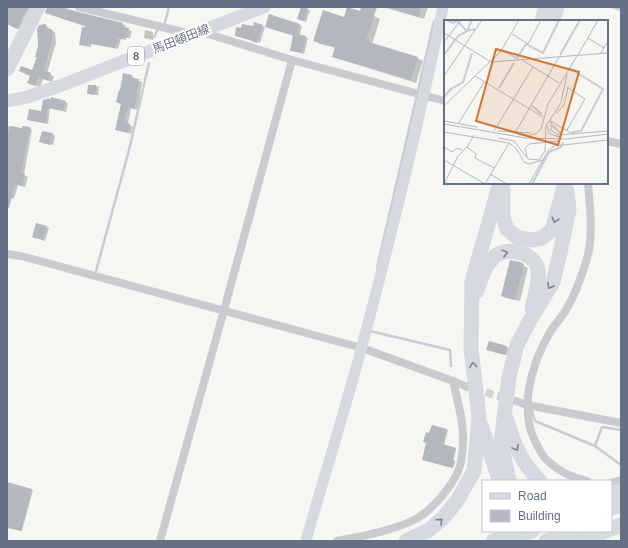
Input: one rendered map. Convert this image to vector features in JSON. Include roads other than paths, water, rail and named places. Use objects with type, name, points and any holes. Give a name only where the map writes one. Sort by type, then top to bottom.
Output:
[{"type":"highway","points":[[7,69],[38,7]]},
{"type":"highway","points":[[542,20],[546,7]]},
{"type":"highway","points":[[554,20],[557,7]]},
{"type":"highway","points":[[499,480],[479,418],[471,348],[472,281],[500,184]]},
{"type":"highway","points":[[504,184],[503,217],[508,228],[517,237],[531,240],[542,238],[552,230],[566,184]]},
{"type":"highway","points":[[509,480],[501,443],[509,377],[518,345],[528,322],[553,282],[569,210],[566,184]]},
{"type":"highway","points":[[472,308],[481,279],[494,257],[506,251],[519,252],[530,258],[538,266],[538,281],[528,322]]},
{"type":"highway","points":[[504,411],[513,443],[526,465],[539,480]]},
{"type":"highway","points":[[406,541],[429,530],[443,518],[457,501],[465,488],[474,471],[479,418]]},
{"type":"highway","points":[[614,523],[621,505]]},
{"type":"highway","points":[[506,538],[528,532]]},
{"type":"highway","points":[[546,541],[577,532]]},
{"type":"highway","points":[[582,541],[598,532]]},
{"type":"main road","name":"馬田頓田線","points":[[7,101],[27,97],[62,85],[264,7]]},
{"type":"street","points":[[80,7],[196,33],[444,101]]},
{"type":"street","points":[[306,541],[362,348],[392,232],[424,96],[442,7]]},
{"type":"street","points":[[160,541],[292,60]]},
{"type":"street","points":[[608,141],[621,144]]},
{"type":"street","points":[[583,480],[576,478],[548,462],[534,440],[528,419],[527,405],[529,384],[539,353],[550,331],[566,310],[578,284],[586,259],[590,237],[588,184]]},
{"type":"street","points":[[7,254],[21,256],[362,348],[467,387]]},
{"type":"street","points":[[337,541],[393,528],[414,520],[429,509],[442,496],[454,479],[461,463],[463,440],[453,381]]},
{"type":"street","points":[[516,401],[527,405],[621,423]]},
{"type":"street","points":[[616,486],[621,494]]},
{"type":"waterway","points":[[164,26],[169,7]]},
{"type":"waterway","points":[[612,7],[621,10]]},
{"type":"waterway","points":[[377,268],[434,21]]},
{"type":"waterway","points":[[154,37],[158,29]]},
{"type":"waterway","points":[[96,271],[129,150],[149,63]]},
{"type":"waterway","points":[[370,331],[450,350],[451,366]]},
{"type":"waterway","points":[[531,408],[535,421],[595,446],[621,465]]},
{"type":"waterway","points":[[595,446],[602,427],[621,430]]},
{"type":"tunnel","points":[[474,389],[509,399]]}]
